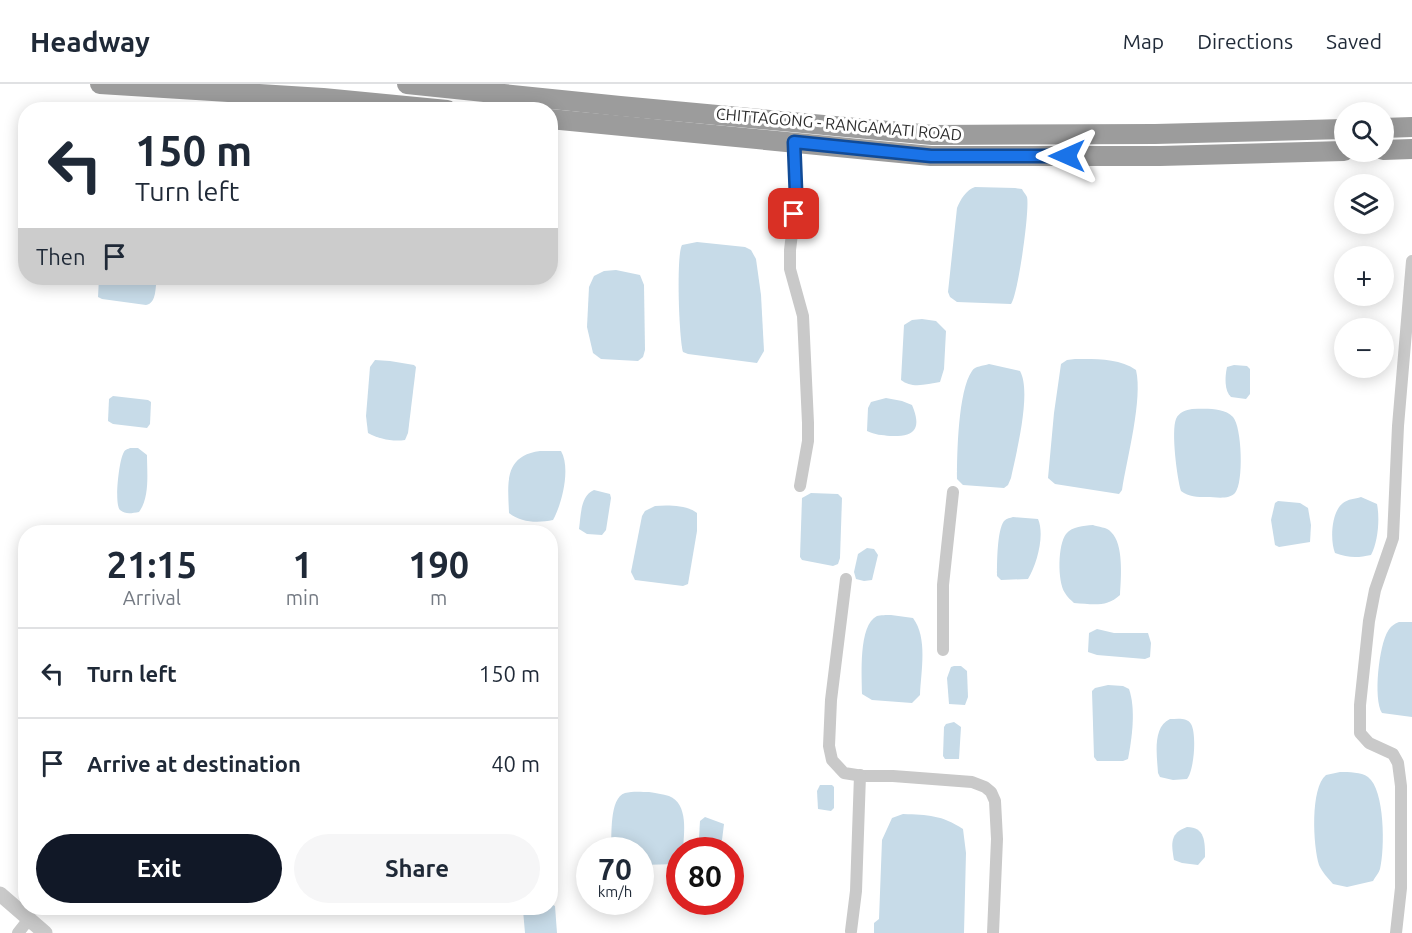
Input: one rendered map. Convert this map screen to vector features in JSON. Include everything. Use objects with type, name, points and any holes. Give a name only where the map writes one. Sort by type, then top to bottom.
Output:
[{"type":"highway","points":[[100,84],[364,102]]},
{"type":"highway","name":"CHITTAGONG - RANGAMATI ROAD","points":[[407,84],[470,87],[620,106],[932,135],[1155,134],[1334,129]]},
{"type":"highway","name":"CHITTAGONG - RANGAMATI ROAD","points":[[558,120],[931,156],[1160,156],[1334,151]]},
{"type":"highway","points":[[1394,128],[1412,127]]},
{"type":"highway","points":[[1394,150],[1412,149]]},
{"type":"street","points":[[794,142],[796,193],[790,269],[802,316],[808,423],[808,441],[800,486]]},
{"type":"street","points":[[1396,933],[1401,888],[1401,786],[1398,763],[1394,754],[1369,743],[1360,733],[1360,705],[1369,621],[1376,590],[1393,538],[1398,426],[1412,261]]},
{"type":"street","points":[[943,650],[943,585],[953,492]]},
{"type":"street","points":[[846,579],[831,700],[829,746],[832,760],[844,772],[860,776],[914,777],[972,782],[991,792],[995,801],[997,839],[993,933]]},
{"type":"street","points":[[851,931],[856,891],[860,776]]},
{"type":"street","points":[[0,894],[18,910]]},
{"type":"street","points":[[24,915],[45,933]]},
{"type":"street","points":[[18,933],[29,919]]},
{"type":"water","points":[[975,187],[1022,189],[1027,197],[1023,252],[1011,304],[957,302],[950,297],[948,292],[957,208],[964,195]]},
{"type":"water","points":[[697,242],[745,247],[751,250],[756,259],[761,295],[764,351],[757,363],[683,352],[680,332],[680,252],[682,245]]},
{"type":"water","points":[[616,270],[640,275],[644,285],[645,350],[643,357],[638,361],[601,359],[593,353],[587,327],[589,287],[594,276],[604,271]]},
{"type":"water","points":[[99,285],[156,285],[154,298],[150,304],[146,305],[98,297]]},
{"type":"water","points":[[912,320],[936,321],[946,331],[944,369],[940,382],[915,385],[901,380],[904,325]]},
{"type":"water","points":[[1075,359],[1115,361],[1136,370],[1138,382],[1134,429],[1122,490],[1119,494],[1055,484],[1048,478],[1061,364]]},
{"type":"water","points":[[375,360],[416,367],[408,433],[405,440],[386,440],[368,433],[366,416],[370,367]]},
{"type":"water","points":[[989,364],[1020,371],[1023,381],[1024,408],[1019,439],[1011,478],[1004,488],[963,485],[957,479],[959,423],[967,380],[973,369]]},
{"type":"water","points":[[1247,366],[1250,369],[1250,394],[1246,399],[1231,397],[1227,391],[1227,367]]},
{"type":"water","points":[[113,396],[151,402],[150,424],[147,428],[113,424],[108,421],[109,399]]},
{"type":"water","points":[[886,398],[912,405],[916,426],[911,433],[890,436],[867,431],[868,408],[871,402]]},
{"type":"water","points":[[1192,409],[1214,409],[1224,412],[1233,417],[1236,423],[1240,443],[1240,478],[1235,493],[1229,497],[1196,497],[1181,491],[1175,455],[1175,425],[1179,415]]},
{"type":"water","points":[[138,448],[147,455],[146,492],[139,512],[125,513],[118,506],[117,492],[121,458],[124,451]]},
{"type":"water","points":[[540,451],[561,451],[564,458],[565,476],[562,496],[553,520],[536,522],[509,513],[508,492],[510,473],[514,465],[528,454]]},
{"type":"water","points":[[594,490],[610,494],[611,498],[606,530],[602,535],[587,534],[579,529],[584,502],[589,493]]},
{"type":"water","points":[[811,493],[838,494],[842,498],[840,558],[838,564],[833,566],[802,560],[800,557],[802,498]]},
{"type":"water","points":[[1361,497],[1377,504],[1378,530],[1371,555],[1353,557],[1335,553],[1332,534],[1336,513],[1345,502]]},
{"type":"water","points":[[1278,501],[1300,503],[1308,508],[1311,525],[1310,542],[1279,547],[1275,545],[1271,520],[1275,503]]},
{"type":"water","points":[[655,506],[683,507],[697,513],[697,531],[688,584],[683,586],[635,580],[631,572],[642,516],[645,511]]},
{"type":"water","points":[[1013,517],[1038,519],[1041,533],[1039,549],[1028,579],[1001,580],[997,576],[1000,532],[1004,521]]},
{"type":"water","points":[[1093,525],[1109,530],[1115,537],[1121,562],[1120,595],[1104,604],[1074,603],[1062,587],[1061,546],[1066,534],[1072,529]]},
{"type":"water","points":[[867,548],[874,549],[878,555],[872,580],[864,581],[856,579],[854,572],[858,554]]},
{"type":"water","points":[[877,616],[913,618],[921,635],[920,695],[912,703],[872,700],[862,694],[862,652],[867,629]]},
{"type":"water","points":[[1399,622],[1412,622],[1412,717],[1382,713],[1379,706],[1378,672],[1382,648],[1389,629]]},
{"type":"water","points":[[1097,629],[1114,633],[1148,633],[1151,643],[1150,657],[1145,659],[1097,655],[1088,652],[1089,633]]},
{"type":"water","points":[[961,666],[967,671],[968,697],[965,705],[949,704],[947,678],[951,667]]},
{"type":"water","points":[[1108,685],[1123,686],[1129,689],[1131,697],[1133,724],[1131,742],[1128,759],[1123,761],[1097,761],[1094,757],[1092,691]]},
{"type":"water","points":[[1170,719],[1187,720],[1193,729],[1193,761],[1187,779],[1173,780],[1160,777],[1158,773],[1158,735],[1160,728]]},
{"type":"water","points":[[954,722],[961,727],[959,759],[945,759],[943,756],[944,727]]},
{"type":"water","points":[[1340,772],[1358,773],[1368,777],[1378,794],[1382,820],[1383,848],[1379,872],[1373,881],[1347,887],[1333,884],[1320,868],[1314,832],[1315,804],[1321,782],[1326,775]]},
{"type":"water","points":[[820,785],[834,787],[834,808],[831,811],[818,809],[817,791]]},
{"type":"water","points":[[625,793],[669,796],[680,806],[684,820],[684,837],[666,837],[666,864],[654,865],[654,837],[611,837],[612,818],[616,802]]},
{"type":"water","points":[[903,814],[934,817],[963,829],[966,853],[964,933],[874,933],[874,923],[879,919],[882,840],[892,818]]},
{"type":"water","points":[[705,817],[724,824],[722,837],[699,837],[700,821]]},
{"type":"water","points":[[1187,827],[1197,830],[1203,836],[1205,857],[1198,865],[1174,860],[1173,839],[1177,832]]},
{"type":"water","points":[[523,915],[556,915],[557,933],[525,933]]},
{"type":"route","points":[[794,214],[796,193],[794,142],[931,156],[1067,156]]}]
